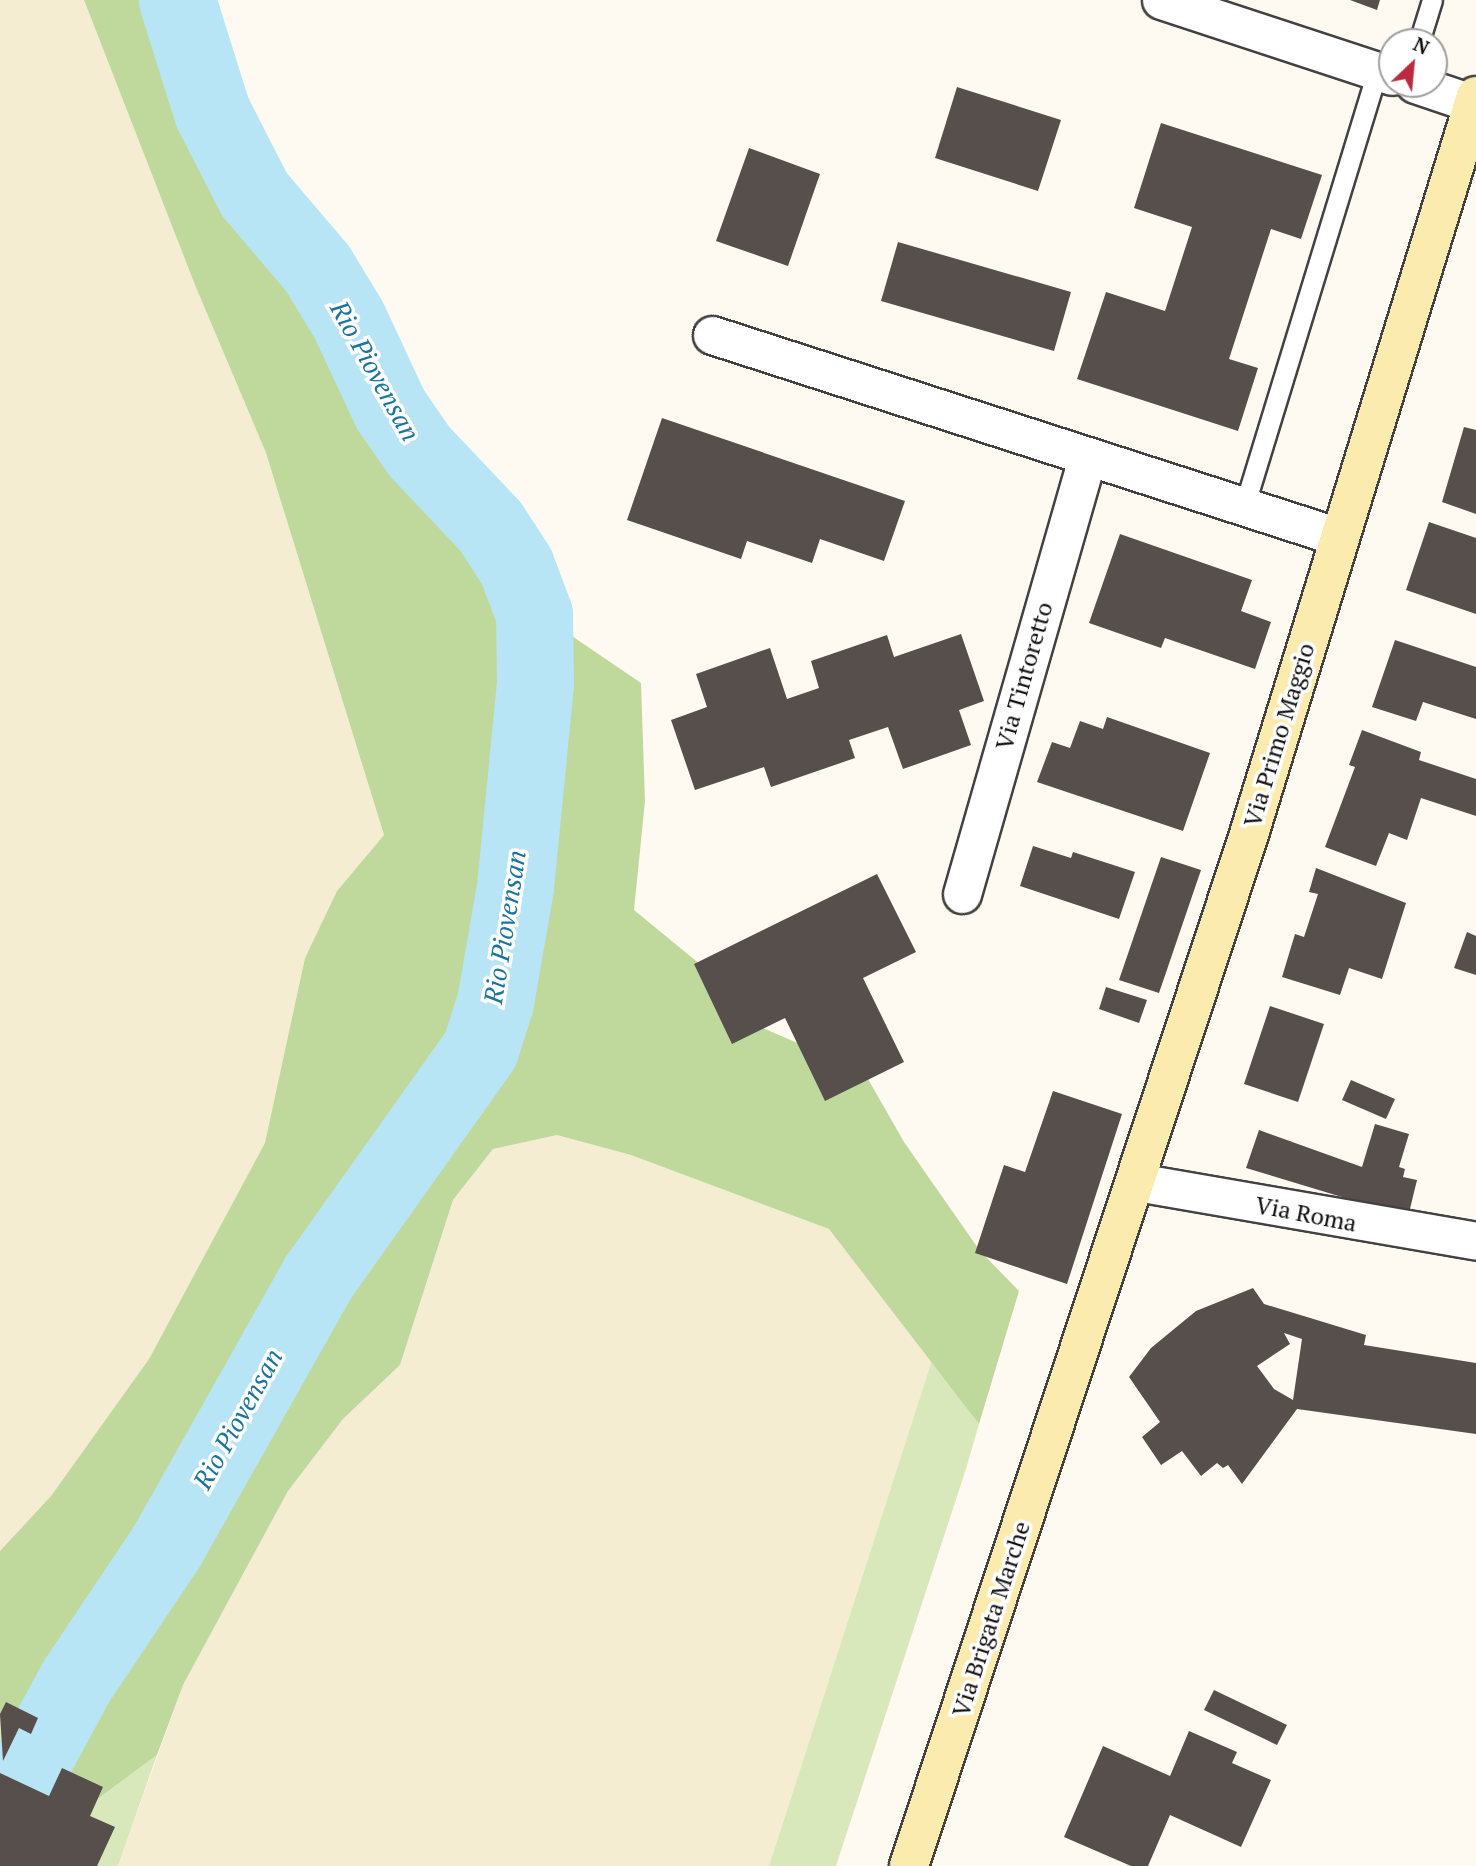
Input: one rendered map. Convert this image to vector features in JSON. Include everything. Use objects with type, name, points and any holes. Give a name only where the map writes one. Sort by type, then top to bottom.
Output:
[{"type":"street","points":[[1161,0],[1378,71]]},
{"type":"street","points":[[1448,93],[1475,100]]},
{"type":"street","name":"Via Primo Maggio","points":[[1073,1371],[1250,831],[1475,100]]},
{"type":"street","points":[[712,335],[1339,537]]},
{"type":"street","name":"Via Tintoretto","points":[[962,894],[1087,457]]},
{"type":"street","name":"Via Roma","points":[[1136,1182],[1476,1241]]},
{"type":"street","name":"Via Brigata Marche","points":[[909,1866],[1073,1371]]},
{"type":"lane","points":[[1423,28],[1432,0]]},
{"type":"lane","points":[[1244,507],[1378,95]]},
{"type":"shaded area","points":[[0,0],[84,0],[195,285],[266,453],[384,835],[337,891],[305,958],[266,1143],[149,1359],[51,1496],[0,1551]]},
{"type":"shaded area","points":[[557,1135],[631,1155],[829,1229],[932,1360],[769,1866],[118,1866],[183,1685],[288,1491],[343,1419],[400,1365],[453,1200],[493,1149]]},
{"type":"green space","points":[[84,0],[207,0],[239,101],[275,172],[343,253],[374,304],[416,395],[444,437],[510,502],[544,547],[564,598],[566,632],[641,683],[645,801],[634,910],[701,965],[763,1028],[864,1072],[904,1142],[980,1251],[1019,1291],[979,1424],[829,1229],[631,1155],[557,1135],[493,1149],[453,1200],[400,1365],[343,1419],[288,1491],[183,1685],[157,1755],[91,1804],[28,1718],[0,1718],[0,1551],[51,1496],[149,1359],[265,1143],[305,958],[337,891],[384,835],[266,453],[195,285]]},
{"type":"green space","points":[[932,1360],[979,1424],[966,1469],[836,1866],[769,1866]]},
{"type":"green space","points":[[0,1718],[28,1718],[91,1804],[157,1755],[118,1866],[0,1866]]},
{"type":"building","points":[[1350,0],[1380,0],[1377,10]]},
{"type":"building","points":[[957,87],[1061,120],[1038,191],[935,158]]},
{"type":"building","points":[[1161,123],[1322,175],[1301,239],[1271,229],[1229,359],[1258,368],[1238,431],[1077,379],[1106,292],[1165,311],[1192,227],[1134,208]]},
{"type":"building","points":[[749,148],[820,174],[788,266],[716,241]]},
{"type":"building","points":[[898,242],[1071,292],[1054,351],[881,301]]},
{"type":"building","points":[[662,418],[905,501],[884,561],[820,539],[812,563],[747,541],[741,559],[627,520]]},
{"type":"building","points":[[1464,427],[1476,430],[1476,514],[1442,502]]},
{"type":"building","points":[[1429,522],[1476,538],[1476,614],[1406,590]]},
{"type":"building","points":[[1120,534],[1252,580],[1241,611],[1271,622],[1255,669],[1165,638],[1161,648],[1089,623]]},
{"type":"building","points":[[961,634],[984,701],[959,710],[971,745],[903,769],[888,727],[849,740],[855,758],[771,787],[764,767],[695,790],[671,720],[707,707],[696,674],[770,648],[787,699],[819,688],[811,661],[887,635],[894,657]]},
{"type":"building","points":[[1395,640],[1476,667],[1476,719],[1423,702],[1416,721],[1372,707]]},
{"type":"building","points":[[1107,717],[1210,753],[1183,831],[1037,782],[1052,742],[1070,748],[1080,721],[1103,729]]},
{"type":"building","points":[[1362,730],[1421,752],[1419,760],[1476,779],[1476,816],[1421,798],[1407,840],[1389,833],[1376,866],[1325,847],[1355,767],[1349,765]]},
{"type":"building","points":[[1033,846],[1071,858],[1073,852],[1135,872],[1119,919],[1020,886]]},
{"type":"building","points":[[1161,857],[1201,870],[1159,993],[1119,980]]},
{"type":"building","points":[[1316,868],[1406,903],[1382,979],[1349,968],[1340,995],[1282,977],[1295,934],[1304,937],[1318,894],[1309,892]]},
{"type":"building","points":[[877,874],[916,952],[863,978],[904,1062],[825,1101],[785,1018],[732,1044],[694,964]]},
{"type":"building","points":[[1467,932],[1476,936],[1476,975],[1454,968]]},
{"type":"building","points":[[1106,987],[1147,1000],[1139,1023],[1099,1009]]},
{"type":"building","points":[[1270,1006],[1324,1024],[1298,1102],[1244,1084]]},
{"type":"building","points":[[1351,1080],[1395,1099],[1386,1119],[1342,1100]]},
{"type":"building","points":[[1053,1091],[1122,1114],[1067,1284],[975,1253],[1004,1165],[1025,1172]]},
{"type":"building","points":[[1375,1124],[1409,1134],[1399,1167],[1405,1169],[1403,1177],[1417,1180],[1408,1217],[1246,1168],[1259,1130],[1362,1167]]},
{"type":"building","points":[[1253,1288],[1264,1304],[1366,1335],[1364,1345],[1476,1363],[1476,1434],[1297,1409],[1242,1484],[1228,1465],[1223,1468],[1217,1463],[1201,1476],[1182,1451],[1161,1465],[1142,1437],[1160,1422],[1129,1377],[1151,1348],[1196,1311]],"holes":[[[1284,1333],[1302,1339],[1293,1400],[1274,1389],[1257,1366],[1290,1344]]]},
{"type":"building","points":[[1214,1690],[1287,1725],[1277,1745],[1204,1710]]},
{"type":"building","points":[[6,1702],[38,1718],[31,1734],[19,1728],[3,1761],[0,1714]]},
{"type":"building","points":[[1189,1731],[1237,1752],[1232,1763],[1271,1780],[1241,1847],[1170,1815],[1148,1866],[1131,1866],[1064,1837],[1103,1746],[1170,1776]]},
{"type":"building","points":[[62,1768],[103,1787],[90,1816],[115,1827],[97,1866],[0,1866],[0,1773],[49,1796]]},
{"type":"waterway","name":"Rio Piovensan","points":[[0,1821],[76,1681],[167,1545],[318,1277],[480,1049],[495,1002],[515,887],[535,682],[534,614],[516,566],[490,526],[419,451],[390,409],[348,319],[317,268],[254,194],[212,112],[177,0]]}]
